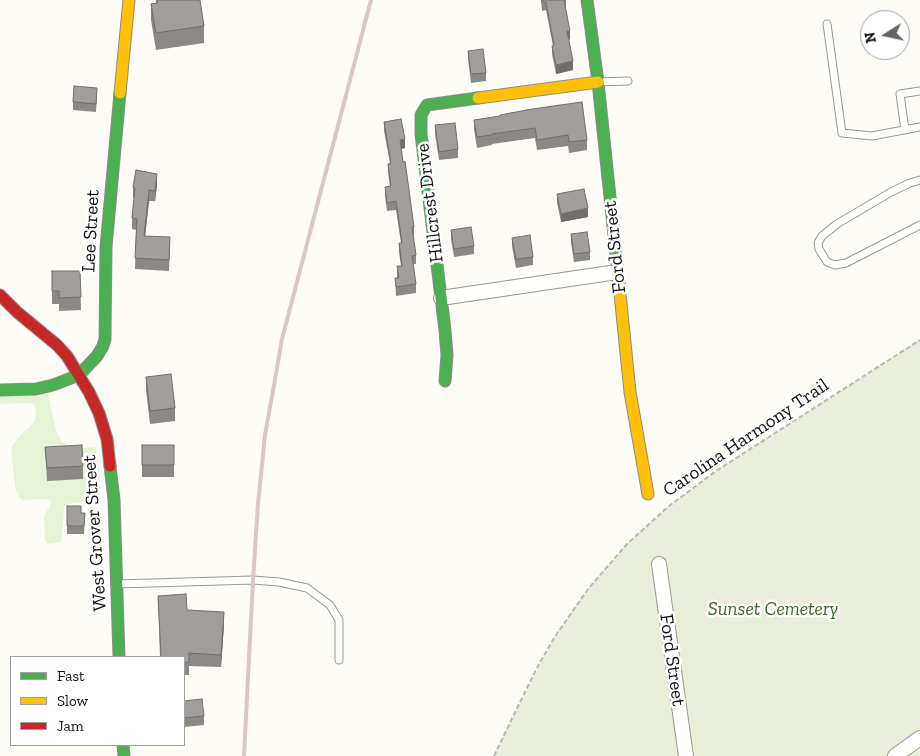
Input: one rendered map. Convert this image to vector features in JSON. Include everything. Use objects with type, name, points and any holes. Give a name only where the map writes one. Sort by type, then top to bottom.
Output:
[{"type":"street","name":"Lee Street","points":[[0,390],[36,389],[79,375],[97,356],[103,346],[105,339],[106,247],[129,0]]},
{"type":"street","name":"Ford Street","points":[[587,0],[598,82],[630,392],[648,494]]},
{"type":"street","name":"Hillcrest Drive","points":[[445,381],[447,354],[445,330],[421,134],[421,115],[427,106],[436,103],[598,82]]},
{"type":"street","points":[[441,298],[617,272]]},
{"type":"street","name":"West Grover Street","points":[[0,295],[67,356],[99,413],[107,439],[114,500],[120,656]]},
{"type":"street","name":"Ford Street","points":[[659,564],[686,756]]},
{"type":"street","points":[[895,756],[920,738]]},
{"type":"lane","points":[[827,24],[842,133],[872,136],[920,127]]},
{"type":"lane","points":[[598,82],[628,81]]},
{"type":"lane","points":[[905,130],[900,94],[920,91]]},
{"type":"lane","points":[[920,180],[891,192],[837,224],[822,236],[818,243],[819,249],[827,262],[835,265],[846,264],[920,226]]},
{"type":"lane","points":[[117,584],[252,580],[279,582],[307,588],[330,604],[339,620],[339,660]]},
{"type":"path","name":"Carolina Harmony Trail","points":[[494,756],[554,638],[588,589],[627,544],[669,506],[716,471],[920,340]]},
{"type":"green space","name":"Sunset Cemetery","points":[[920,340],[920,756],[494,756],[554,638],[588,589],[627,544],[669,506],[716,471]]},
{"type":"green space","points":[[0,394],[49,394],[56,430],[62,442],[74,447],[96,447],[100,476],[100,500],[66,504],[64,507],[62,540],[60,542],[50,544],[45,539],[44,516],[51,501],[47,499],[23,500],[16,491],[11,450],[13,444],[35,420],[36,410],[34,405],[30,403],[0,404]]},
{"type":"building","points":[[157,0],[200,0],[204,26],[156,33],[151,4],[158,3]]},
{"type":"building","points":[[542,0],[564,0],[570,31],[567,31],[573,61],[556,65],[546,2],[542,2]]},
{"type":"building","points":[[483,49],[486,73],[471,74],[468,51]]},
{"type":"building","points":[[74,86],[97,88],[96,104],[73,102]]},
{"type":"building","points":[[582,102],[587,140],[569,142],[568,135],[537,140],[535,128],[477,137],[474,120]]},
{"type":"building","points":[[401,119],[405,139],[400,140],[403,162],[405,161],[414,227],[412,227],[416,255],[412,256],[416,284],[396,287],[395,278],[399,278],[397,266],[402,266],[399,243],[402,243],[396,201],[387,203],[385,187],[391,186],[388,164],[391,163],[384,122]]},
{"type":"building","points":[[455,123],[458,149],[439,152],[435,125]]},
{"type":"building","points":[[136,170],[157,174],[155,191],[149,190],[144,236],[170,237],[169,260],[135,258],[137,219],[132,218],[135,188],[133,187]]},
{"type":"building","points":[[584,189],[588,208],[561,214],[557,194]]},
{"type":"building","points":[[471,227],[474,246],[454,249],[451,230]]},
{"type":"building","points":[[587,232],[590,252],[574,254],[571,234]]},
{"type":"building","points":[[530,235],[533,257],[516,259],[512,238]]},
{"type":"building","points":[[52,271],[80,271],[81,297],[59,298],[59,291],[52,291]]},
{"type":"building","points":[[171,374],[175,408],[150,411],[146,377]]},
{"type":"building","points":[[82,445],[83,466],[47,468],[45,447]]},
{"type":"building","points":[[142,445],[174,445],[174,465],[142,465]]},
{"type":"building","points":[[67,506],[81,506],[81,513],[85,513],[84,526],[67,526]]},
{"type":"building","points":[[186,594],[187,610],[224,612],[221,655],[189,653],[189,662],[185,663],[185,656],[161,656],[158,596]]},
{"type":"building","points":[[202,699],[204,716],[185,718],[185,701]]},
{"type":"railway","points":[[244,756],[253,580],[265,435],[282,339],[371,0]]},
{"type":"traffic: fast","points":[[587,0],[598,82],[618,274]]},
{"type":"traffic: fast","points":[[0,390],[36,389],[79,375],[97,356],[103,346],[105,339],[106,247],[120,93]]},
{"type":"traffic: fast","points":[[445,381],[447,355],[445,330],[421,134],[421,115],[427,105],[478,98]]},
{"type":"traffic: fast","points":[[110,466],[114,500],[119,656]]},
{"type":"traffic: fast","points":[[123,746],[124,756]]},
{"type":"traffic: slow","points":[[120,93],[129,0]]},
{"type":"traffic: slow","points":[[478,98],[598,82]]},
{"type":"traffic: slow","points":[[618,274],[630,392],[648,494]]},
{"type":"traffic: jam","points":[[0,295],[67,356],[89,392],[99,413],[107,439],[110,466]]}]
